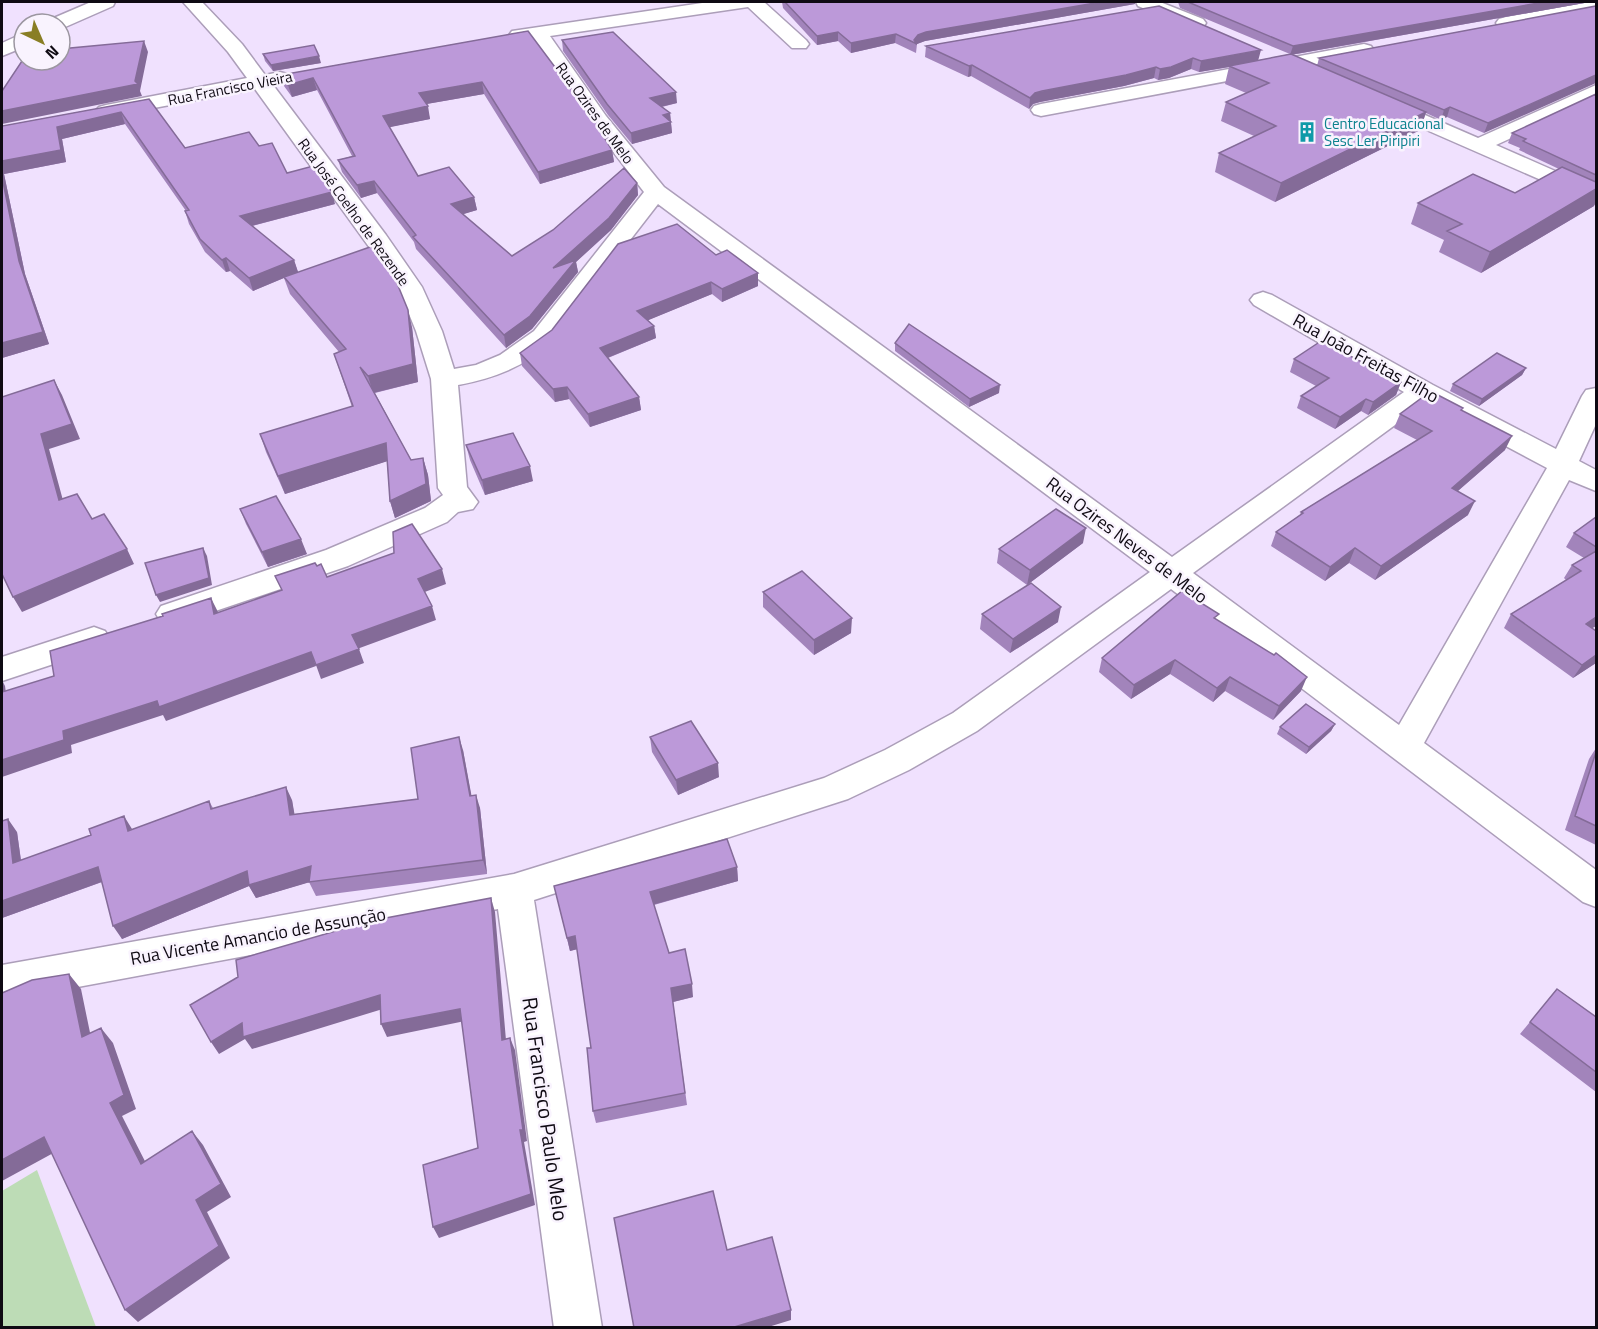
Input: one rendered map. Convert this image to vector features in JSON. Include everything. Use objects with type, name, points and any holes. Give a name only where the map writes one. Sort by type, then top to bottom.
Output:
[{"type":"street","points":[[72,17],[106,2]]},
{"type":"street","name":"Rua José Coelho de Rezende","points":[[2,669],[337,558],[436,515],[450,503],[463,502],[453,488],[444,379],[429,331],[410,287],[378,240],[235,48],[192,2]]},
{"type":"street","points":[[502,38],[744,2]]},
{"type":"street","points":[[754,2],[799,44]]},
{"type":"street","points":[[1146,7],[1192,2]]},
{"type":"street","points":[[1488,27],[1596,6]]},
{"type":"street","points":[[1146,7],[1214,31]]},
{"type":"street","name":"Rua Ozires de Melo","points":[[537,32],[599,120],[656,192]]},
{"type":"street","points":[[1041,110],[1383,46]]},
{"type":"street","points":[[1257,50],[1322,77]]},
{"type":"street","name":"Rua Francisco Vieira","points":[[88,115],[294,75]]},
{"type":"street","points":[[1480,145],[1596,91]]},
{"type":"street","points":[[1364,96],[1596,196]]},
{"type":"street","points":[[444,379],[492,370],[530,350],[656,192]]},
{"type":"street","name":"Rua Ozires Neves de Melo","points":[[656,192],[1172,573],[1596,891]]},
{"type":"street","name":"Rua João Freitas Filho","points":[[1263,300],[1423,391],[1564,463],[1596,482]]},
{"type":"street","name":"Rua Vicente Amancio de Assunção","points":[[2,983],[514,890],[835,789],[897,760],[965,722],[1423,391]]},
{"type":"street","points":[[1404,747],[1564,463],[1596,396]]},
{"type":"street","name":"Rua Francisco Paulo Melo","points":[[514,890],[578,1328]]},
{"type":"green space","points":[[37,1170],[96,1327],[2,1327],[2,1191]]},
{"type":"building","points":[[785,2],[1101,2],[926,32],[918,35],[914,40],[917,44],[896,34],[851,43],[838,32],[817,36]]},
{"type":"building","points":[[1188,2],[1544,2],[1293,46]]},
{"type":"building","points":[[1159,6],[1261,50],[1201,61],[1193,58],[1171,67],[1160,69],[1156,67],[1042,91],[1030,98],[972,65],[969,66],[926,46]]},
{"type":"building","points":[[1596,6],[1596,75],[1488,123],[1450,107],[1444,110],[1319,58]]},
{"type":"building","points":[[528,31],[608,138],[605,139],[612,150],[538,172],[482,82],[419,93],[428,106],[383,116],[418,176],[449,167],[474,197],[451,204],[512,256],[553,230],[624,168],[637,183],[609,218],[553,268],[576,260],[530,316],[504,335],[413,237],[416,235],[374,181],[357,185],[338,160],[355,156],[313,78],[288,85],[281,75]]},
{"type":"building","points":[[613,32],[676,92],[650,98],[670,113],[663,115],[671,122],[631,133],[607,104],[562,40]]},
{"type":"building","points":[[144,41],[135,81],[138,84],[2,111],[2,91],[15,72],[72,72],[72,48]]},
{"type":"building","points":[[314,45],[319,56],[271,65],[263,54]]},
{"type":"building","points":[[1291,54],[1426,112],[1281,183],[1219,153],[1276,126],[1226,102],[1269,83],[1229,66]]},
{"type":"building","points":[[1596,94],[1596,175],[1523,141],[1526,139],[1512,133]]},
{"type":"building","points":[[149,99],[185,148],[249,132],[259,146],[272,143],[287,173],[313,166],[332,192],[240,216],[294,260],[249,278],[226,258],[222,260],[200,239],[185,211],[189,210],[121,112],[57,127],[61,150],[2,161],[2,126]]},
{"type":"building","points":[[1562,167],[1596,182],[1596,189],[1490,252],[1447,231],[1462,224],[1418,203],[1473,174],[1515,193]]},
{"type":"building","points":[[2,177],[19,261],[43,332],[2,343]]},
{"type":"building","points":[[677,224],[716,255],[727,250],[758,273],[722,289],[711,282],[637,311],[654,326],[600,348],[639,397],[588,414],[567,387],[553,389],[520,353],[552,330],[618,244]]},
{"type":"building","points":[[373,246],[392,271],[408,310],[413,364],[368,376],[360,367],[411,460],[423,458],[426,484],[390,501],[386,443],[278,476],[260,434],[353,406],[334,354],[346,349],[284,277]]},
{"type":"building","points":[[909,324],[1000,385],[970,399],[895,343]]},
{"type":"building","points":[[1321,341],[1401,382],[1373,402],[1366,399],[1340,417],[1301,396],[1329,378],[1294,359]]},
{"type":"building","points":[[1497,353],[1526,368],[1482,399],[1453,384]]},
{"type":"building","points":[[54,380],[72,424],[41,434],[59,500],[77,494],[92,519],[104,514],[127,549],[13,597],[2,574],[2,397]]},
{"type":"building","points":[[1434,393],[1463,408],[1461,410],[1512,436],[1452,488],[1475,501],[1381,566],[1355,548],[1330,567],[1276,532],[1303,513],[1301,512],[1432,431],[1400,414],[1427,394]]},
{"type":"building","points":[[513,433],[530,466],[482,480],[466,445]]},
{"type":"building","points":[[276,496],[301,539],[262,552],[240,509]]},
{"type":"building","points":[[1056,509],[1086,528],[1030,570],[999,549]]},
{"type":"building","points":[[1596,517],[1596,547],[1574,533]]},
{"type":"building","points":[[412,524],[442,569],[418,579],[432,606],[352,635],[359,649],[316,665],[311,652],[159,707],[157,701],[63,731],[64,740],[2,760],[2,692],[54,676],[50,651],[163,616],[162,614],[211,598],[214,614],[282,590],[275,576],[315,563],[317,566],[321,564],[327,577],[394,553],[393,532]]},
{"type":"building","points":[[203,548],[209,578],[156,595],[145,563]]},
{"type":"building","points":[[1596,551],[1596,617],[1586,624],[1596,631],[1596,655],[1582,665],[1511,614],[1581,571],[1572,565]]},
{"type":"building","points":[[802,571],[852,618],[814,640],[763,592]]},
{"type":"building","points":[[1031,583],[1061,607],[1013,639],[982,614]]},
{"type":"building","points":[[1182,591],[1219,614],[1214,618],[1274,655],[1276,653],[1307,677],[1279,706],[1230,677],[1217,688],[1175,660],[1134,685],[1102,658]]},
{"type":"building","points":[[1306,704],[1335,724],[1309,747],[1280,727]]},
{"type":"building","points":[[691,721],[718,763],[676,780],[650,737]]},
{"type":"building","points":[[459,737],[470,796],[476,795],[483,860],[309,882],[311,866],[249,885],[247,871],[113,926],[98,867],[2,901],[2,821],[8,819],[13,863],[91,835],[89,829],[124,816],[128,831],[209,801],[211,809],[286,787],[290,815],[418,799],[411,748]]},
{"type":"building","points":[[1596,752],[1596,826],[1575,816]]},
{"type":"building","points":[[727,839],[737,867],[650,892],[669,953],[685,949],[692,984],[671,988],[685,1093],[593,1111],[587,1048],[591,1048],[575,936],[567,938],[554,886]]},
{"type":"building","points":[[491,898],[502,1040],[510,1038],[523,1130],[520,1130],[531,1194],[433,1227],[423,1165],[478,1148],[460,1009],[381,1024],[380,995],[243,1037],[242,1023],[211,1042],[190,1005],[238,977],[236,960],[370,921]]},
{"type":"building","points":[[69,974],[82,1037],[101,1028],[124,1095],[110,1103],[141,1164],[192,1131],[221,1184],[196,1200],[219,1246],[125,1310],[44,1137],[2,1160],[2,993],[32,980]]},
{"type":"building","points":[[1557,989],[1596,1017],[1596,1072],[1530,1022]]},
{"type":"building","points":[[713,1191],[727,1250],[772,1237],[791,1310],[731,1328],[634,1328],[614,1218]]},
{"type":"place","name":"Centro Educacional Sesc Ler Piripiri","points":[[1307,132]]}]
